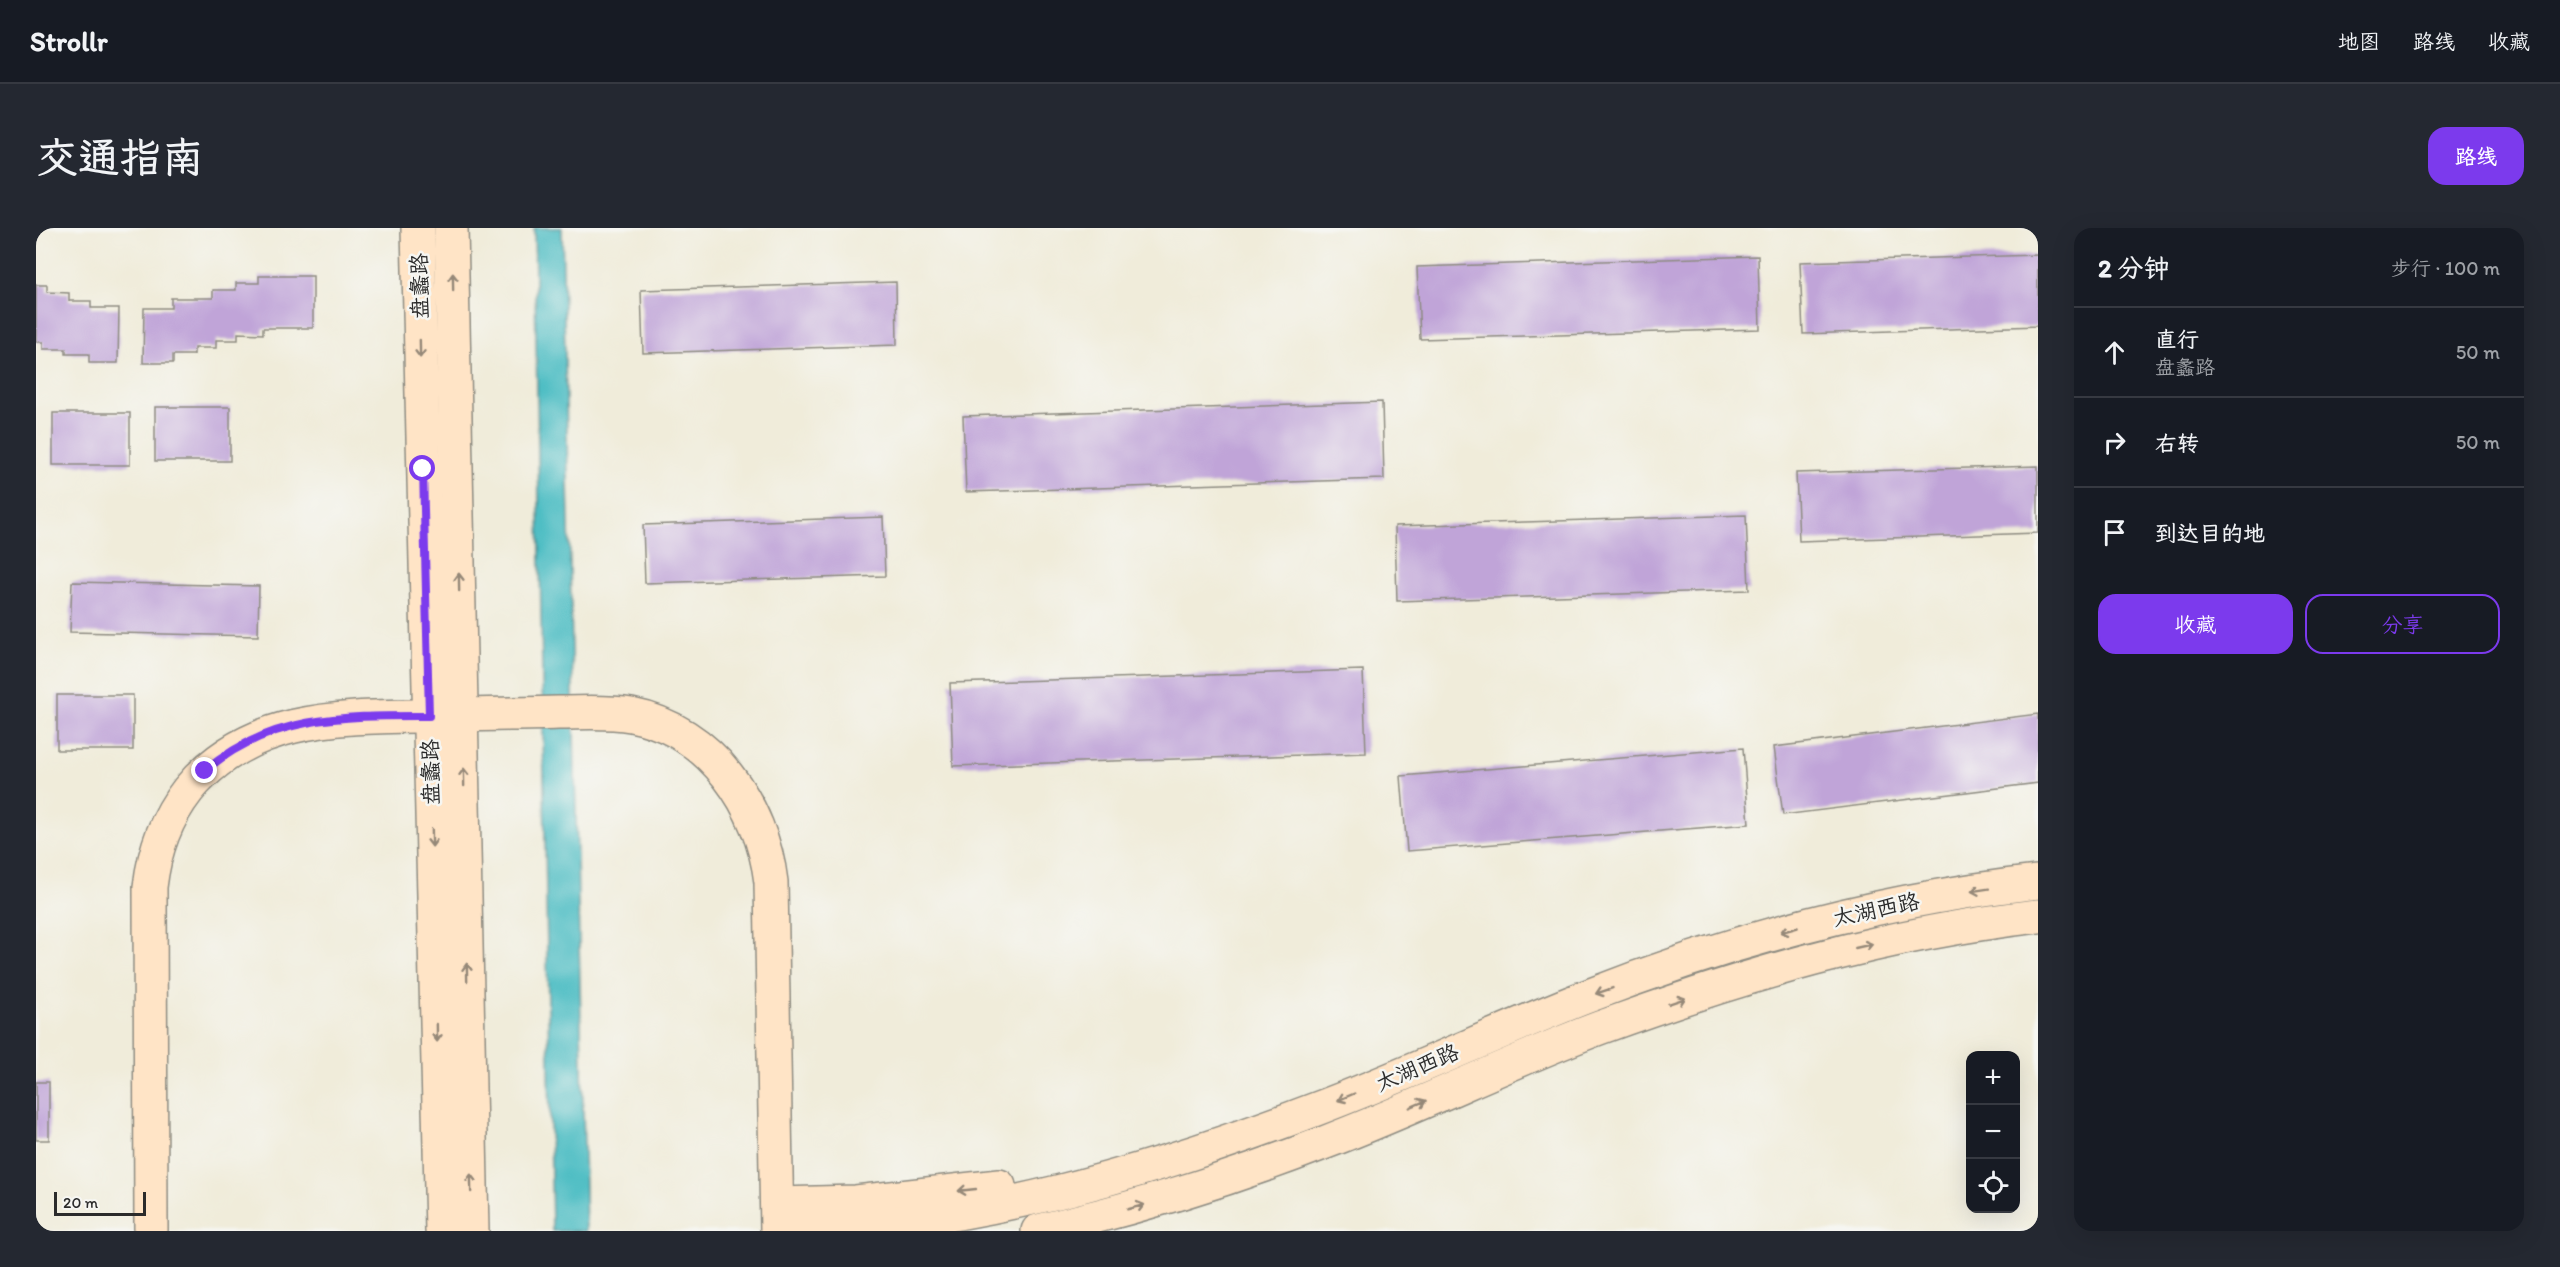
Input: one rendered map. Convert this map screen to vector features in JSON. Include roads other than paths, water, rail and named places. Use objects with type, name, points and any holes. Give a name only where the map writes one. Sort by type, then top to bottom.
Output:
[{"type":"main road","name":"盘蠡路","points":[[418,228],[429,716],[454,1136]]},
{"type":"main road","name":"盘蠡路","points":[[451,228],[462,715],[454,1136]]},
{"type":"main road","points":[[462,715],[585,713],[633,716],[654,721],[685,736],[702,749],[731,778],[761,836],[769,864],[782,1222]]},
{"type":"main road","points":[[151,1231],[150,887],[155,855],[168,822],[183,797],[205,771],[229,751],[258,736],[323,720],[429,716]]},
{"type":"main road","name":"太湖西路","points":[[782,1222],[900,1223],[968,1212],[1148,1168],[1231,1141],[1314,1110],[1585,997],[1757,940],[1926,898],[2038,882]]},
{"type":"main road","name":"太湖西路","points":[[1038,1231],[1158,1201],[1242,1173],[1326,1142],[1598,1029],[1767,972],[1890,940],[2038,916]]},
{"type":"main road","points":[[442,1231],[454,1136]]},
{"type":"main road","points":[[454,1136],[472,1231]]},
{"type":"water","points":[[534,228],[562,228],[586,1231],[552,1231]]}]
